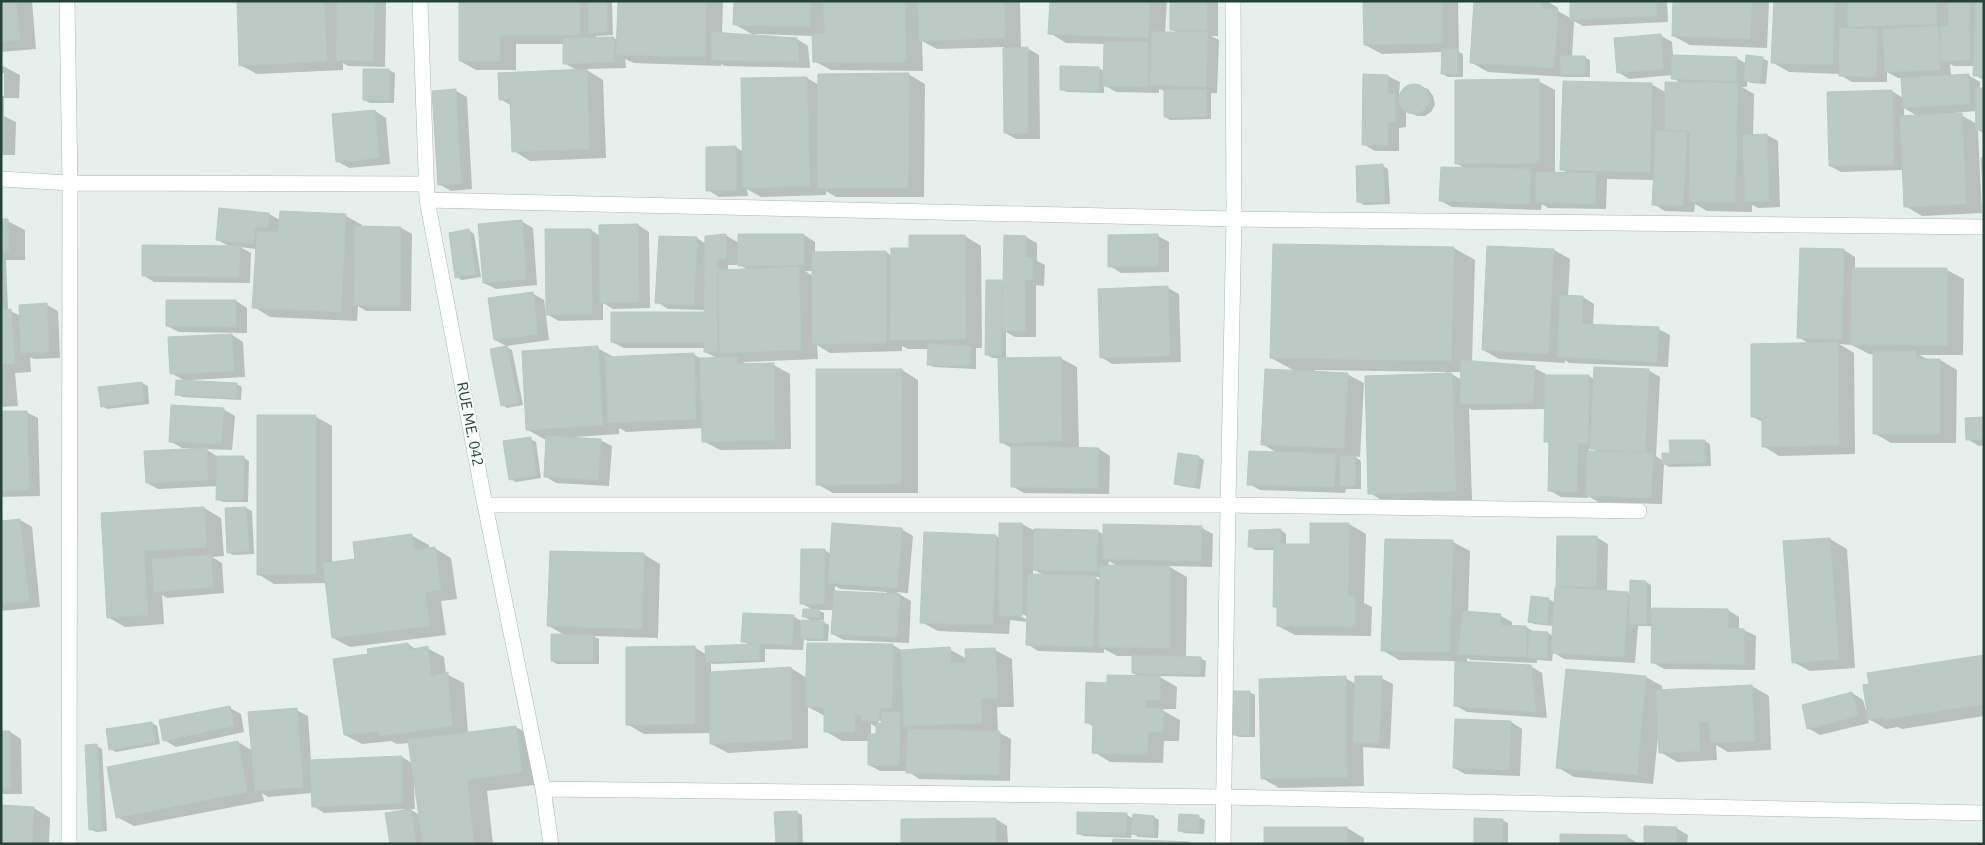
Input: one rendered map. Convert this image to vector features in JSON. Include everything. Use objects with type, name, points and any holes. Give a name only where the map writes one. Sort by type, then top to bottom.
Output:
[{"type":"street","points":[[67,1],[70,183],[69,844]]},
{"type":"street","name":"RUE ME. 042","points":[[420,1],[427,200],[485,505],[543,789],[552,844]]},
{"type":"street","points":[[1224,844],[1234,219],[1233,1]]},
{"type":"street","points":[[1,179],[70,183],[427,184]]},
{"type":"street","points":[[427,200],[1234,219],[1984,227]]},
{"type":"street","points":[[485,505],[1228,505],[1639,511]]},
{"type":"street","points":[[543,789],[1224,797],[1984,813]]},
{"type":"building","points":[[1,1],[16,1],[20,40],[1,41]]},
{"type":"building","points":[[237,1],[324,1],[327,61],[239,66]]},
{"type":"building","points":[[337,1],[375,1],[373,61],[336,60]]},
{"type":"building","points":[[459,1],[580,1],[580,35],[500,35],[500,61],[459,61]]},
{"type":"building","points":[[588,1],[607,1],[607,32],[589,33]]},
{"type":"building","points":[[618,1],[706,1],[705,57],[616,55]]},
{"type":"building","points":[[734,1],[811,1],[810,27],[733,25]]},
{"type":"building","points":[[823,1],[905,1],[906,62],[813,62],[812,34],[825,33]]},
{"type":"building","points":[[918,1],[1004,1],[1005,38],[919,41]]},
{"type":"building","points":[[1050,1],[1150,1],[1148,38],[1048,34]]},
{"type":"building","points":[[1170,1],[1207,1],[1207,30],[1170,30]]},
{"type":"building","points":[[1363,1],[1442,1],[1443,43],[1364,45]]},
{"type":"building","points":[[1474,1],[1541,1],[1541,9],[1558,9],[1554,68],[1470,63]]},
{"type":"building","points":[[1570,1],[1656,1],[1657,16],[1570,20]]},
{"type":"building","points":[[1673,1],[1752,1],[1750,39],[1672,36]]},
{"type":"building","points":[[1774,1],[1835,1],[1832,65],[1771,63]]},
{"type":"building","points":[[1848,1],[1936,1],[1937,24],[1848,27]]},
{"type":"building","points":[[1948,1],[1969,1],[1970,60],[1941,61],[1941,26],[1949,26]]},
{"type":"building","points":[[1976,1],[1984,1],[1984,76],[1973,76]]},
{"type":"building","points":[[1938,26],[1940,70],[1885,72],[1883,29]]},
{"type":"building","points":[[1840,28],[1877,29],[1876,77],[1839,76]]},
{"type":"building","points":[[711,32],[797,38],[799,62],[712,60]]},
{"type":"building","points":[[1152,32],[1208,32],[1206,87],[1150,85]]},
{"type":"building","points":[[1661,34],[1663,69],[1617,73],[1614,38]]},
{"type":"building","points":[[614,37],[614,62],[563,64],[563,38]]},
{"type":"building","points":[[1104,42],[1148,42],[1148,87],[1103,86]]},
{"type":"building","points":[[1028,47],[1028,133],[1004,133],[1003,48]]},
{"type":"building","points":[[1442,49],[1458,49],[1458,74],[1441,74]]},
{"type":"building","points":[[1672,55],[1737,57],[1736,81],[1671,79]]},
{"type":"building","points":[[1746,55],[1763,57],[1760,82],[1744,81]]},
{"type":"building","points":[[1560,56],[1585,56],[1585,74],[1561,75]]},
{"type":"building","points":[[1060,66],[1099,67],[1099,91],[1060,90]]},
{"type":"building","points":[[363,69],[389,69],[389,101],[363,100]]},
{"type":"building","points":[[587,69],[589,149],[512,152],[510,99],[499,100],[498,73]]},
{"type":"building","points":[[909,73],[908,188],[818,188],[818,74]]},
{"type":"building","points":[[1363,74],[1388,75],[1388,94],[1395,94],[1395,122],[1388,122],[1388,145],[1362,145]]},
{"type":"building","points":[[1969,74],[1970,104],[1903,108],[1901,78]]},
{"type":"building","points":[[807,77],[810,186],[743,188],[741,78]]},
{"type":"building","points":[[1539,79],[1539,163],[1455,164],[1455,80]]},
{"type":"building","points":[[1563,81],[1652,83],[1650,172],[1560,170]]},
{"type":"building","points":[[1665,82],[1738,83],[1735,203],[1689,202],[1690,131],[1665,130]]},
{"type":"building","points":[[1414,84],[1425,88],[1429,99],[1425,110],[1414,114],[1403,110],[1399,99],[1403,88]]},
{"type":"building","points":[[1975,88],[1984,88],[1984,130],[1976,130]]},
{"type":"building","points":[[456,89],[461,183],[438,185],[432,91]]},
{"type":"building","points":[[1164,90],[1206,90],[1206,117],[1164,117]]},
{"type":"building","points":[[1892,90],[1894,165],[1829,166],[1827,92]]},
{"type":"building","points":[[375,110],[379,158],[336,162],[332,114]]},
{"type":"building","points":[[1962,113],[1966,204],[1904,207],[1900,116]]},
{"type":"building","points":[[1656,131],[1687,132],[1683,206],[1652,205]]},
{"type":"building","points":[[1767,134],[1769,201],[1745,202],[1743,135]]},
{"type":"building","points":[[736,146],[736,190],[706,191],[706,147]]},
{"type":"building","points":[[1984,157],[1984,205],[1981,158]]},
{"type":"building","points":[[1383,164],[1385,202],[1357,202],[1356,166]]},
{"type":"building","points":[[1441,167],[1531,169],[1530,204],[1439,201]]},
{"type":"building","points":[[1536,172],[1596,173],[1595,204],[1536,202]]},
{"type":"building","points":[[219,208],[269,213],[268,228],[255,227],[253,244],[216,240]]},
{"type":"building","points":[[280,211],[346,214],[341,312],[252,308],[257,231],[278,232]]},
{"type":"building","points":[[1,219],[8,219],[9,251],[1,251]]},
{"type":"building","points":[[522,220],[526,279],[483,283],[478,224]]},
{"type":"building","points":[[638,224],[639,302],[600,303],[599,225]]},
{"type":"building","points":[[355,226],[401,227],[400,306],[354,305]]},
{"type":"building","points":[[469,229],[476,274],[455,278],[449,233]]},
{"type":"building","points":[[545,229],[591,229],[592,314],[546,315]]},
{"type":"building","points":[[726,234],[726,259],[717,259],[717,352],[704,352],[705,236]]},
{"type":"building","points":[[738,234],[804,234],[804,265],[738,266]]},
{"type":"building","points":[[1158,234],[1158,266],[1108,267],[1108,235]]},
{"type":"building","points":[[909,235],[965,235],[966,339],[890,340],[891,248],[909,248]]},
{"type":"building","points":[[1004,235],[1026,236],[1026,257],[1033,258],[1032,280],[1025,280],[1025,331],[1002,331]]},
{"type":"building","points":[[659,236],[697,237],[694,305],[655,303]]},
{"type":"building","points":[[1273,244],[1454,247],[1451,361],[1270,358]]},
{"type":"building","points":[[142,245],[240,246],[239,277],[142,276]]},
{"type":"building","points":[[1487,246],[1554,249],[1548,354],[1482,350]]},
{"type":"building","points":[[1800,248],[1844,249],[1842,339],[1797,338]]},
{"type":"building","points":[[886,251],[886,343],[812,344],[812,252]]},
{"type":"building","points":[[799,267],[801,350],[720,353],[718,270]]},
{"type":"building","points":[[1852,268],[1947,268],[1947,346],[1851,345]]},
{"type":"building","points":[[986,280],[1002,280],[1001,355],[985,355]]},
{"type":"building","points":[[1168,286],[1170,356],[1100,358],[1098,289]]},
{"type":"building","points":[[533,292],[538,334],[494,340],[488,298]]},
{"type":"building","points":[[1560,295],[1583,296],[1582,324],[1659,327],[1657,362],[1557,357]]},
{"type":"building","points":[[166,300],[236,300],[236,327],[166,326]]},
{"type":"building","points":[[47,303],[49,352],[21,353],[19,305]]},
{"type":"building","points":[[11,309],[15,363],[1,364],[1,310]]},
{"type":"building","points":[[611,312],[704,312],[704,342],[611,342]]},
{"type":"building","points":[[232,334],[234,371],[170,374],[168,337]]},
{"type":"building","points":[[1838,342],[1839,445],[1762,447],[1762,417],[1751,417],[1751,344]]},
{"type":"building","points":[[928,344],[971,346],[970,366],[927,365]]},
{"type":"building","points":[[507,346],[518,403],[501,406],[490,349]]},
{"type":"building","points":[[598,346],[603,425],[526,430],[522,351]]},
{"type":"building","points":[[1873,351],[1916,351],[1916,359],[1940,359],[1940,434],[1873,434]]},
{"type":"building","points":[[694,353],[696,419],[608,423],[605,357]]},
{"type":"building","points":[[737,357],[737,364],[774,363],[775,440],[702,442],[700,358]]},
{"type":"building","points":[[1061,357],[1062,441],[1000,443],[998,358]]},
{"type":"building","points":[[1461,360],[1535,366],[1533,403],[1460,404]]},
{"type":"building","points":[[1594,367],[1649,369],[1645,452],[1590,449]]},
{"type":"building","points":[[816,369],[902,369],[901,484],[816,485]]},
{"type":"building","points":[[1265,369],[1348,373],[1344,448],[1261,445]]},
{"type":"building","points":[[1452,373],[1456,491],[1368,494],[1365,376]]},
{"type":"building","points":[[1545,375],[1589,375],[1588,443],[1578,443],[1577,492],[1548,491],[1549,442],[1544,442]]},
{"type":"building","points":[[176,380],[237,383],[236,398],[175,395]]},
{"type":"building","points":[[142,382],[144,401],[101,407],[98,387]]},
{"type":"building","points":[[171,405],[224,408],[221,444],[169,442]]},
{"type":"building","points":[[1,411],[27,411],[29,490],[1,491]]},
{"type":"building","points":[[257,415],[316,415],[316,574],[257,575]]},
{"type":"building","points":[[1984,417],[1984,439],[1966,440],[1965,418]]},
{"type":"building","points":[[546,436],[601,439],[598,480],[544,477]]},
{"type":"building","points":[[531,437],[536,475],[509,480],[503,441]]},
{"type":"building","points":[[1669,440],[1705,440],[1705,463],[1662,464],[1662,453],[1670,453]]},
{"type":"building","points":[[1011,446],[1099,448],[1098,488],[1011,487]]},
{"type":"building","points":[[207,448],[208,480],[146,483],[144,451]]},
{"type":"building","points":[[1249,451],[1336,454],[1334,487],[1247,485]]},
{"type":"building","points":[[1587,451],[1653,453],[1651,498],[1586,496]]},
{"type":"building","points":[[1178,453],[1199,456],[1195,487],[1174,484]]},
{"type":"building","points":[[217,456],[244,456],[243,500],[216,500]]},
{"type":"building","points":[[1340,456],[1356,456],[1355,486],[1340,486]]},
{"type":"building","points":[[204,507],[207,547],[144,551],[148,615],[107,618],[101,513]]},
{"type":"building","points":[[246,507],[249,551],[227,553],[225,508]]},
{"type":"building","points":[[20,519],[29,601],[1,604],[1,521]]},
{"type":"building","points":[[832,523],[902,528],[897,588],[828,583]]},
{"type":"building","points":[[999,523],[1022,523],[1022,616],[999,616]]},
{"type":"building","points":[[1310,523],[1349,523],[1348,596],[1355,596],[1355,627],[1277,626],[1277,607],[1273,607],[1274,544],[1310,544]]},
{"type":"building","points":[[1103,524],[1202,526],[1201,561],[1103,559]]},
{"type":"building","points":[[1034,529],[1098,530],[1097,571],[1033,570]]},
{"type":"building","points":[[1281,529],[1281,547],[1248,547],[1249,530]]},
{"type":"building","points":[[924,532],[996,535],[993,625],[920,623]]},
{"type":"building","points":[[412,534],[414,550],[435,547],[441,590],[425,592],[430,626],[332,638],[323,563],[355,559],[353,542]]},
{"type":"building","points":[[1557,536],[1597,536],[1596,587],[1556,586]]},
{"type":"building","points":[[1830,538],[1839,659],[1792,663],[1783,541]]},
{"type":"building","points":[[1385,539],[1453,540],[1450,652],[1381,651]]},
{"type":"building","points":[[801,549],[825,549],[824,604],[800,604]]},
{"type":"building","points":[[550,551],[644,553],[642,629],[547,626]]},
{"type":"building","points":[[211,555],[213,587],[154,592],[152,559]]},
{"type":"building","points":[[1100,565],[1170,566],[1170,648],[1099,647]]},
{"type":"building","points":[[1028,574],[1095,576],[1093,647],[1026,645]]},
{"type":"building","points":[[1630,580],[1646,581],[1646,624],[1629,624]]},
{"type":"building","points":[[1555,587],[1628,592],[1624,657],[1551,653]]},
{"type":"building","points":[[834,591],[900,594],[897,637],[831,634]]},
{"type":"building","points":[[1531,596],[1549,598],[1547,624],[1528,622]]},
{"type":"building","points":[[1652,608],[1728,609],[1728,628],[1744,629],[1744,664],[1651,663]]},
{"type":"building","points":[[803,609],[819,609],[819,617],[802,617]]},
{"type":"building","points":[[1463,611],[1501,614],[1500,625],[1526,626],[1526,657],[1458,654]]},
{"type":"building","points":[[743,613],[794,615],[792,645],[741,642]]},
{"type":"building","points":[[801,620],[824,621],[823,639],[801,638]]},
{"type":"building","points":[[1529,631],[1548,632],[1547,658],[1528,658]]},
{"type":"building","points":[[551,634],[593,635],[593,661],[551,661]]},
{"type":"building","points":[[408,643],[409,650],[428,646],[431,677],[448,672],[452,726],[380,736],[379,731],[344,735],[333,659],[368,654],[367,649]]},
{"type":"building","points":[[807,643],[893,644],[892,708],[879,708],[879,721],[862,721],[862,715],[855,715],[855,732],[824,732],[824,707],[805,707]]},
{"type":"building","points":[[759,644],[760,660],[706,662],[705,646]]},
{"type":"building","points":[[695,646],[695,724],[626,725],[626,647]]},
{"type":"building","points":[[950,647],[951,663],[966,663],[965,649],[995,648],[998,698],[981,698],[982,723],[904,726],[901,650]]},
{"type":"building","points":[[1132,655],[1201,657],[1200,675],[1132,673]]},
{"type":"building","points":[[1984,655],[1984,704],[1884,720],[1884,717],[1868,720],[1863,685],[1869,684],[1867,673]]},
{"type":"building","points":[[1455,661],[1531,665],[1536,712],[1454,706]]},
{"type":"building","points":[[791,667],[792,740],[710,744],[710,672]]},
{"type":"building","points":[[1566,669],[1646,676],[1637,775],[1556,768]]},
{"type":"building","points":[[1107,675],[1160,676],[1160,700],[1146,700],[1145,708],[1163,709],[1163,732],[1148,732],[1147,755],[1092,753],[1093,723],[1085,723],[1086,682],[1107,683]]},
{"type":"building","points":[[1346,676],[1347,777],[1261,779],[1259,679]]},
{"type":"building","points":[[1355,676],[1382,676],[1379,743],[1353,743]]},
{"type":"building","points":[[1752,685],[1755,741],[1710,743],[1709,721],[1699,721],[1700,751],[1659,753],[1656,690]]},
{"type":"building","points":[[1232,691],[1250,691],[1250,735],[1232,735]]},
{"type":"building","points":[[1852,692],[1858,716],[1807,729],[1802,705]]},
{"type":"building","points":[[230,706],[234,726],[163,741],[159,720]]},
{"type":"building","points":[[297,708],[303,787],[255,791],[248,712]]},
{"type":"building","points":[[882,712],[900,712],[899,765],[868,765],[868,734],[876,734],[876,724],[881,724]]},
{"type":"building","points":[[1455,719],[1511,721],[1509,770],[1453,768]]},
{"type":"building","points":[[152,722],[155,742],[109,750],[106,729]]},
{"type":"building","points":[[516,726],[522,772],[467,780],[474,844],[423,844],[408,740]]},
{"type":"building","points":[[908,729],[1000,731],[999,775],[906,773]]},
{"type":"building","points":[[1,731],[10,731],[11,788],[1,788]]},
{"type":"building","points":[[238,741],[247,792],[116,818],[107,767]]},
{"type":"building","points":[[97,744],[102,829],[89,830],[85,745]]},
{"type":"building","points":[[402,756],[403,803],[312,807],[310,760]]},
{"type":"building","points":[[1,805],[34,807],[32,844],[1,844]]},
{"type":"building","points":[[411,809],[416,844],[390,844],[385,813]]},
{"type":"building","points":[[797,811],[798,844],[776,844],[774,812]]},
{"type":"building","points":[[1077,812],[1127,813],[1126,835],[1077,834]]},
{"type":"building","points":[[1133,814],[1154,816],[1153,836],[1131,834]]},
{"type":"building","points":[[1179,814],[1199,815],[1199,832],[1178,831]]},
{"type":"building","points":[[996,818],[996,844],[901,844],[901,819]]},
{"type":"building","points":[[1474,818],[1503,819],[1502,844],[1474,844]]},
{"type":"building","points":[[1644,826],[1677,827],[1676,844],[1644,844]]},
{"type":"building","points":[[1264,827],[1347,827],[1347,844],[1264,844]]},
{"type":"building","points":[[1560,834],[1627,835],[1627,844],[1560,844]]},
{"type":"building","points":[[1113,839],[1190,842],[1190,844],[1112,844]]}]
